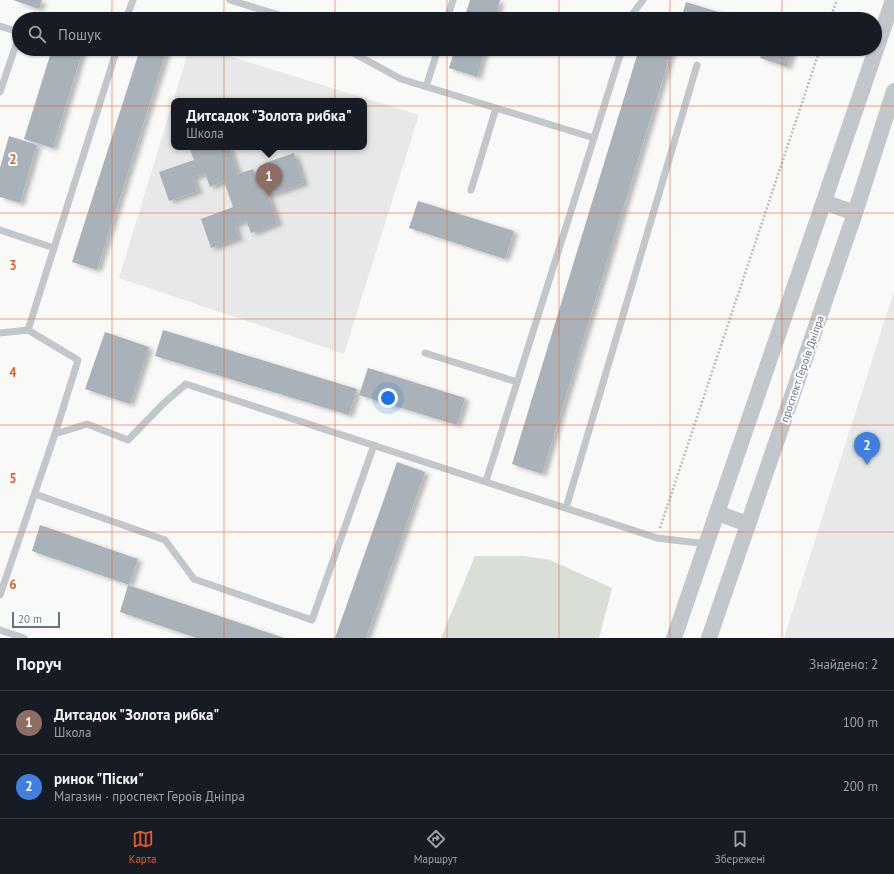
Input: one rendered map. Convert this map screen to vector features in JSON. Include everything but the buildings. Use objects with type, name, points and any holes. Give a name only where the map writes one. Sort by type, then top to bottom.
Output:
[{"type":"street","points":[[882,32],[893,0]]},
{"type":"street","points":[[674,638],[874,56]]},
{"type":"street","name":"проспект Героїв Дніпра","points":[[709,638],[855,213],[894,91]]},
{"type":"street","points":[[824,202],[855,213]]},
{"type":"street","points":[[717,513],[748,524]]},
{"type":"lane","points":[[128,12],[132,0]]},
{"type":"lane","points":[[230,0],[269,12]]},
{"type":"lane","points":[[449,12],[453,0]]},
{"type":"lane","points":[[634,12],[643,0]]},
{"type":"lane","points":[[0,26],[12,30]]},
{"type":"lane","points":[[0,92],[12,56]]},
{"type":"lane","points":[[28,330],[115,56]]},
{"type":"lane","points":[[359,56],[401,79],[594,138]]},
{"type":"lane","points":[[426,87],[436,56]]},
{"type":"lane","points":[[486,481],[620,56]]},
{"type":"lane","points":[[566,508],[697,65]]},
{"type":"lane","points":[[471,190],[496,108]]},
{"type":"lane","points":[[0,230],[54,248]]},
{"type":"lane","points":[[0,333],[28,330],[78,360],[55,434],[0,595]]},
{"type":"lane","points":[[425,352],[517,382]]},
{"type":"lane","points":[[55,434],[87,424],[128,440],[164,403],[186,384],[657,538],[707,544]]},
{"type":"lane","points":[[34,494],[165,540],[194,579],[312,620],[374,445]]},
{"type":"lane","points":[[0,630],[24,638]]},
{"type":"path","points":[[833,12],[837,0]]},
{"type":"path","points":[[657,538],[818,56]]},
{"type":"shaded area","points":[[187,56],[229,56],[364,98],[174,98]]},
{"type":"shaded area","points":[[367,99],[419,115],[344,354],[119,278],[171,108],[171,150],[367,150]]},
{"type":"shaded area","points":[[894,291],[894,638],[784,638]]},
{"type":"shaded area","points":[[475,556],[525,556],[550,560],[612,588],[599,638],[441,638]]},
{"type":"place","name":"Дитсадок \"Золота рибка\"","points":[[269,196]]},
{"type":"place","name":"ринок \"Піски\"","points":[[867,465]]}]
